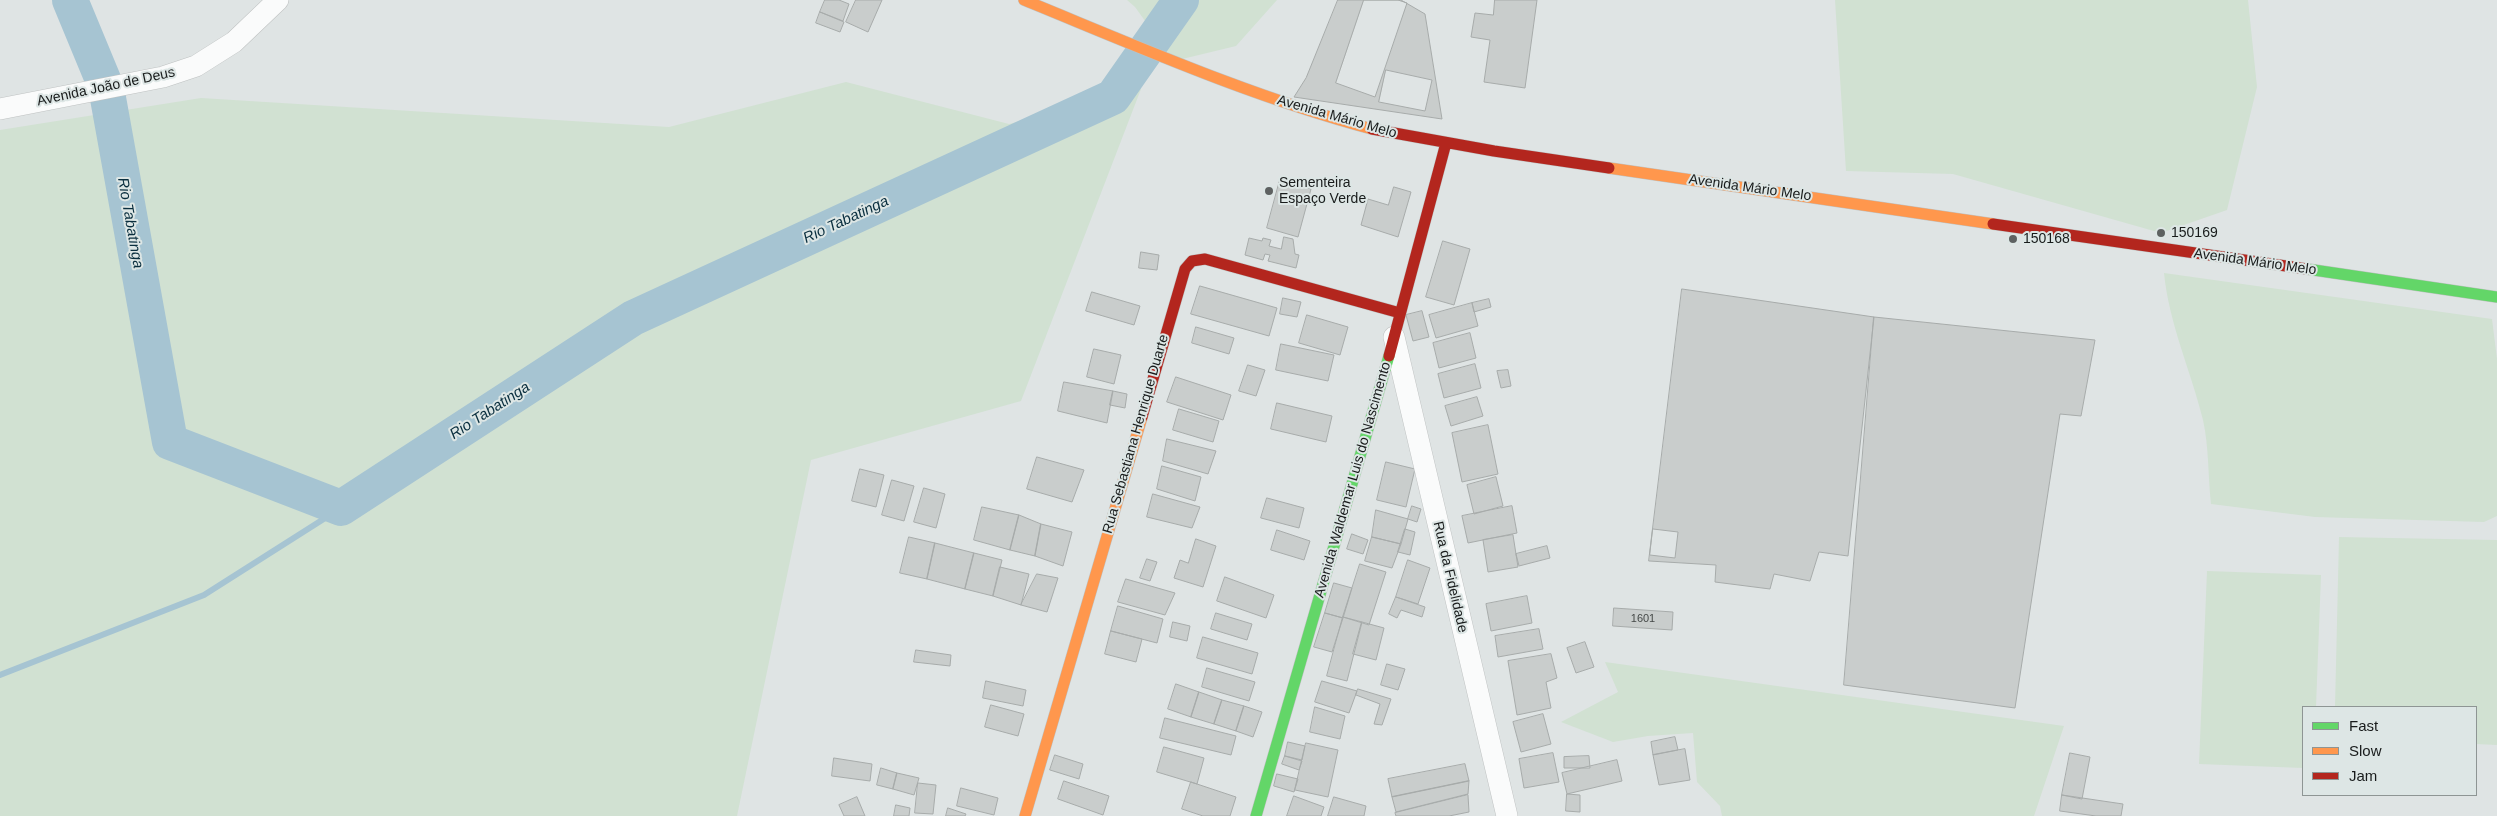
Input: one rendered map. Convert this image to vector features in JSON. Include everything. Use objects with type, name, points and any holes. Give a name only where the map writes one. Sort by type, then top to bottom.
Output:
[{"type":"main road","name":"Avenida Mário Melo","points":[[1024,0],[1226,83],[1315,114],[1375,130],[1446,143],[2497,297]]},
{"type":"main road","name":"Avenida Waldemar Luis do Nascimento","points":[[1256,816],[1394,337],[1446,143]]},
{"type":"main road","name":"Rua Sebastiana Henrique Duarte","points":[[1025,816],[1184,269],[1192,261],[1205,259],[1400,313]]},
{"type":"street","name":"Avenida João de Deus","points":[[0,109],[163,77],[196,66],[234,42],[278,0]]},
{"type":"street","name":"Rua da Fidelidade","points":[[1394,337],[1507,816]]},
{"type":"green space","points":[[1127,0],[1277,0],[1236,46],[1174,61],[1135,7]]},
{"type":"green space","points":[[1835,0],[2248,0],[2257,87],[2227,210],[2161,233],[1953,174],[1846,171]]},
{"type":"green space","points":[[846,82],[1009,124],[1141,89],[1021,401],[811,460],[737,816],[0,816],[0,130],[201,98],[669,127]]},
{"type":"green space","points":[[2164,273],[2492,319],[2497,359],[2497,516],[2484,522],[2315,517],[2211,504],[2203,420],[2175,329]]},
{"type":"green space","points":[[2339,537],[2497,540],[2497,745],[2477,744],[2477,706],[2335,706]]},
{"type":"green space","points":[[2207,571],[2321,575],[2316,706],[2302,706],[2302,768],[2199,764]]},
{"type":"green space","points":[[1605,662],[2064,726],[2034,816],[1722,816],[1720,806],[1697,782],[1693,733],[1648,736],[1613,742],[1561,722],[1618,692]]},
{"type":"building","points":[[825,0],[839,0],[849,4],[843,21],[820,12]]},
{"type":"building","points":[[856,0],[882,0],[868,32],[846,22]]},
{"type":"building","points":[[1338,0],[1401,0],[1425,14],[1442,119],[1294,97],[1306,78]]},
{"type":"building","points":[[1364,0],[1398,0],[1407,3],[1375,97],[1336,83]]},
{"type":"building","points":[[1495,0],[1537,0],[1525,88],[1484,82],[1490,40],[1471,37],[1475,13],[1493,15]]},
{"type":"building","points":[[820,12],[844,22],[840,32],[816,23]]},
{"type":"building","points":[[1386,70],[1432,80],[1425,111],[1379,102]]},
{"type":"building","points":[[1280,180],[1311,189],[1298,237],[1267,228]]},
{"type":"building","points":[[1394,187],[1411,192],[1398,237],[1361,225],[1368,199],[1388,205]]},
{"type":"building","points":[[1284,237],[1293,239],[1295,254],[1299,255],[1296,268],[1268,261],[1270,255],[1265,254],[1263,260],[1245,255],[1249,238],[1262,241],[1263,238],[1271,240],[1269,246],[1281,249]]},
{"type":"building","points":[[1443,241],[1470,249],[1454,305],[1426,297]]},
{"type":"building","points":[[1141,252],[1159,255],[1157,270],[1139,268]]},
{"type":"building","points":[[1200,286],[1277,308],[1269,336],[1191,314]]},
{"type":"building","points":[[1682,289],[1874,317],[1848,556],[1819,552],[1810,581],[1774,574],[1770,589],[1715,582],[1716,565],[1649,561]]},
{"type":"building","points":[[1092,292],[1140,306],[1134,325],[1086,311]]},
{"type":"building","points":[[1283,298],[1301,302],[1297,317],[1280,314]]},
{"type":"building","points":[[1489,299],[1491,307],[1474,312],[1472,303]]},
{"type":"building","points":[[1472,303],[1478,326],[1436,338],[1429,315]]},
{"type":"building","points":[[1422,311],[1429,337],[1413,341],[1406,315]]},
{"type":"building","points":[[1307,315],[1348,327],[1340,355],[1299,343]]},
{"type":"building","points":[[1874,317],[2095,340],[2081,416],[2060,414],[2015,708],[1844,685]]},
{"type":"building","points":[[1196,327],[1234,338],[1229,354],[1192,343]]},
{"type":"building","points":[[1470,333],[1476,358],[1439,368],[1433,343]]},
{"type":"building","points":[[1281,344],[1334,355],[1328,381],[1276,370]]},
{"type":"building","points":[[1094,349],[1121,355],[1114,384],[1087,377]]},
{"type":"building","points":[[1475,364],[1481,388],[1444,398],[1438,374]]},
{"type":"building","points":[[1248,365],[1265,370],[1256,396],[1239,391]]},
{"type":"building","points":[[1508,370],[1511,386],[1501,388],[1497,371]]},
{"type":"building","points":[[1176,377],[1231,395],[1223,420],[1167,402]]},
{"type":"building","points":[[1064,382],[1113,391],[1107,423],[1058,411]]},
{"type":"building","points":[[1113,391],[1127,394],[1125,408],[1110,405]]},
{"type":"building","points":[[1477,397],[1483,416],[1451,426],[1445,406]]},
{"type":"building","points":[[1277,403],[1332,416],[1326,442],[1271,429]]},
{"type":"building","points":[[1179,409],[1219,421],[1213,442],[1173,430]]},
{"type":"building","points":[[1488,425],[1498,474],[1462,482],[1452,433]]},
{"type":"building","points":[[1167,439],[1216,451],[1208,474],[1163,461]]},
{"type":"building","points":[[1037,457],[1084,470],[1072,502],[1027,489]]},
{"type":"building","points":[[1386,462],[1415,469],[1406,507],[1377,500]]},
{"type":"building","points":[[1162,466],[1201,477],[1195,501],[1157,489]]},
{"type":"building","points":[[860,469],[884,475],[876,507],[852,501]]},
{"type":"building","points":[[1496,477],[1503,506],[1474,514],[1467,485]]},
{"type":"building","points":[[892,480],[914,486],[904,521],[882,515]]},
{"type":"building","points":[[924,488],[945,494],[936,528],[914,522]]},
{"type":"building","points":[[1153,494],[1200,507],[1192,528],[1147,517]]},
{"type":"building","points":[[1267,498],[1304,508],[1299,528],[1261,518]]},
{"type":"building","points":[[1412,506],[1421,509],[1417,522],[1408,519]]},
{"type":"building","points":[[1512,506],[1517,533],[1468,543],[1462,516]]},
{"type":"building","points":[[982,507],[1019,515],[1010,550],[974,540]]},
{"type":"building","points":[[1376,510],[1408,519],[1401,544],[1372,537]]},
{"type":"building","points":[[1019,515],[1041,524],[1035,556],[1010,550]]},
{"type":"building","points":[[1041,524],[1072,532],[1063,566],[1035,556]]},
{"type":"building","points":[[1405,529],[1415,532],[1410,555],[1398,552]]},
{"type":"building","points":[[1653,529],[1678,532],[1675,558],[1650,555]]},
{"type":"building","points":[[1277,530],[1310,541],[1304,560],[1271,550]]},
{"type":"building","points":[[1352,534],[1368,540],[1363,554],[1347,549]]},
{"type":"building","points":[[1513,535],[1518,567],[1488,572],[1483,540]]},
{"type":"building","points":[[909,537],[935,543],[927,579],[900,573]]},
{"type":"building","points":[[1372,537],[1401,544],[1392,568],[1365,561]]},
{"type":"building","points":[[1196,539],[1216,546],[1203,587],[1174,578],[1180,560],[1188,563]]},
{"type":"building","points":[[935,543],[974,553],[965,589],[927,579]]},
{"type":"building","points":[[1547,546],[1550,558],[1519,566],[1516,554]]},
{"type":"building","points":[[974,553],[1002,560],[993,596],[965,589]]},
{"type":"building","points":[[1147,559],[1157,562],[1150,581],[1140,578]]},
{"type":"building","points":[[1408,560],[1430,568],[1418,604],[1396,597]]},
{"type":"building","points":[[1360,564],[1386,572],[1369,625],[1343,617]]},
{"type":"building","points":[[1000,567],[1029,574],[1021,605],[993,596]]},
{"type":"building","points":[[1037,574],[1058,578],[1047,612],[1021,605]]},
{"type":"building","points":[[1225,577],[1274,595],[1266,618],[1217,601]]},
{"type":"building","points":[[1126,579],[1175,593],[1165,615],[1118,602]]},
{"type":"building","points":[[1334,583],[1352,588],[1343,618],[1325,613]]},
{"type":"building","points":[[1527,596],[1532,623],[1491,631],[1486,604]]},
{"type":"building","points":[[1396,597],[1425,607],[1422,617],[1401,610],[1397,618],[1389,614]]},
{"type":"building","points":[[1118,606],[1163,619],[1157,643],[1111,631]]},
{"type":"building","points":[[1614,608],[1673,612],[1672,630],[1613,626]]},
{"type":"building","points":[[1216,613],[1252,624],[1247,640],[1211,629]]},
{"type":"building","points":[[1325,613],[1343,618],[1332,652],[1314,647]]},
{"type":"building","points":[[1343,617],[1362,622],[1347,681],[1327,676]]},
{"type":"building","points":[[1173,622],[1190,626],[1187,641],[1170,637]]},
{"type":"building","points":[[1362,622],[1384,628],[1376,660],[1353,654]]},
{"type":"building","points":[[1539,629],[1543,649],[1498,657],[1495,636]]},
{"type":"building","points":[[1111,631],[1142,639],[1136,662],[1105,654]]},
{"type":"building","points":[[1203,637],[1258,653],[1252,674],[1197,658]]},
{"type":"building","points":[[1585,642],[1594,667],[1576,673],[1567,648]]},
{"type":"building","points":[[916,650],[951,655],[950,666],[914,662]]},
{"type":"building","points":[[1551,654],[1557,678],[1546,682],[1551,708],[1517,715],[1508,661]]},
{"type":"building","points":[[1387,664],[1405,669],[1398,690],[1381,685]]},
{"type":"building","points":[[1207,668],[1255,682],[1249,701],[1202,687]]},
{"type":"building","points":[[986,681],[1026,690],[1023,706],[983,698]]},
{"type":"building","points":[[1322,681],[1357,691],[1349,713],[1315,702]]},
{"type":"building","points":[[1176,684],[1199,692],[1191,717],[1168,709]]},
{"type":"building","points":[[1358,689],[1391,699],[1382,725],[1374,724],[1380,704],[1356,695]]},
{"type":"building","points":[[1199,692],[1222,700],[1214,724],[1191,717]]},
{"type":"building","points":[[1222,700],[1244,706],[1236,731],[1214,724]]},
{"type":"building","points":[[991,705],[1024,714],[1018,736],[985,727]]},
{"type":"building","points":[[1244,706],[1262,712],[1253,737],[1236,731]]},
{"type":"building","points":[[1315,707],[1345,716],[1340,739],[1310,732]]},
{"type":"building","points":[[1543,714],[1551,744],[1521,752],[1513,722]]},
{"type":"building","points":[[1165,718],[1236,736],[1231,755],[1160,738]]},
{"type":"building","points":[[1675,737],[1678,750],[1653,755],[1651,742]]},
{"type":"building","points":[[1288,742],[1305,746],[1302,760],[1285,756]]},
{"type":"building","points":[[1306,743],[1338,750],[1328,797],[1295,790]]},
{"type":"building","points":[[1164,747],[1204,758],[1197,784],[1157,772]]},
{"type":"building","points":[[1685,749],[1690,780],[1659,785],[1653,755]]},
{"type":"building","points":[[1553,753],[1559,782],[1524,788],[1519,759]]},
{"type":"building","points":[[2070,753],[2090,757],[2082,799],[2062,795]]},
{"type":"building","points":[[1055,755],[1083,764],[1079,779],[1050,770]]},
{"type":"building","points":[[1285,756],[1302,761],[1299,770],[1282,764]]},
{"type":"building","points":[[1589,756],[1590,768],[1564,768],[1564,757]]},
{"type":"building","points":[[834,758],[872,764],[870,781],[832,776]]},
{"type":"building","points":[[1617,760],[1622,781],[1567,794],[1562,773]]},
{"type":"building","points":[[1465,764],[1469,781],[1392,797],[1388,779]]},
{"type":"building","points":[[881,768],[897,773],[893,789],[877,785]]},
{"type":"building","points":[[897,773],[919,778],[914,795],[893,789]]},
{"type":"building","points":[[1277,774],[1298,779],[1294,792],[1274,786]]},
{"type":"building","points":[[1064,781],[1109,796],[1103,815],[1058,799]]},
{"type":"building","points":[[1469,781],[1468,794],[1396,812],[1392,797]]},
{"type":"building","points":[[1191,782],[1236,797],[1230,816],[1203,816],[1182,809]]},
{"type":"building","points":[[918,783],[936,785],[933,814],[915,813]]},
{"type":"building","points":[[961,788],[998,798],[994,815],[957,806]]},
{"type":"building","points":[[1567,794],[1580,795],[1580,812],[1566,811]]},
{"type":"building","points":[[1468,795],[1469,812],[1449,816],[1396,816],[1395,813]]},
{"type":"building","points":[[2062,795],[2123,804],[2121,816],[2096,816],[2060,811]]},
{"type":"building","points":[[1294,796],[1324,807],[1321,816],[1287,816]]},
{"type":"building","points":[[857,797],[865,816],[844,816],[839,805]]},
{"type":"building","points":[[1334,797],[1366,806],[1364,816],[1328,816]]},
{"type":"building","points":[[896,805],[910,808],[909,816],[894,816]]},
{"type":"building","points":[[948,808],[966,814],[965,816],[946,816]]},
{"type":"waterway","name":"Rio Tabatinga","points":[[70,0],[106,87],[170,442],[341,508],[633,318],[1113,97],[1181,0]]},
{"type":"waterway","points":[[0,675],[204,595],[341,508]]},
{"type":"traffic: fast","points":[[2307,269],[2497,297]]},
{"type":"traffic: fast","points":[[1256,816],[1389,356]]},
{"type":"traffic: slow","points":[[1024,0],[1239,87],[1372,129]]},
{"type":"traffic: slow","points":[[1609,168],[1993,224]]},
{"type":"traffic: slow","points":[[1025,816],[1142,417]]},
{"type":"traffic: jam","points":[[1372,129],[1494,151],[1609,168]]},
{"type":"traffic: jam","points":[[1389,356],[1446,143]]},
{"type":"traffic: jam","points":[[1993,224],[2307,269]]},
{"type":"traffic: jam","points":[[1142,417],[1185,269],[1192,261],[1205,259],[1400,313]]},
{"type":"place","name":"Sementeira Espaço Verde","points":[[1269,191]]},
{"type":"place","name":"150169","points":[[2161,233]]},
{"type":"place","name":"150168","points":[[2013,239]]}]
